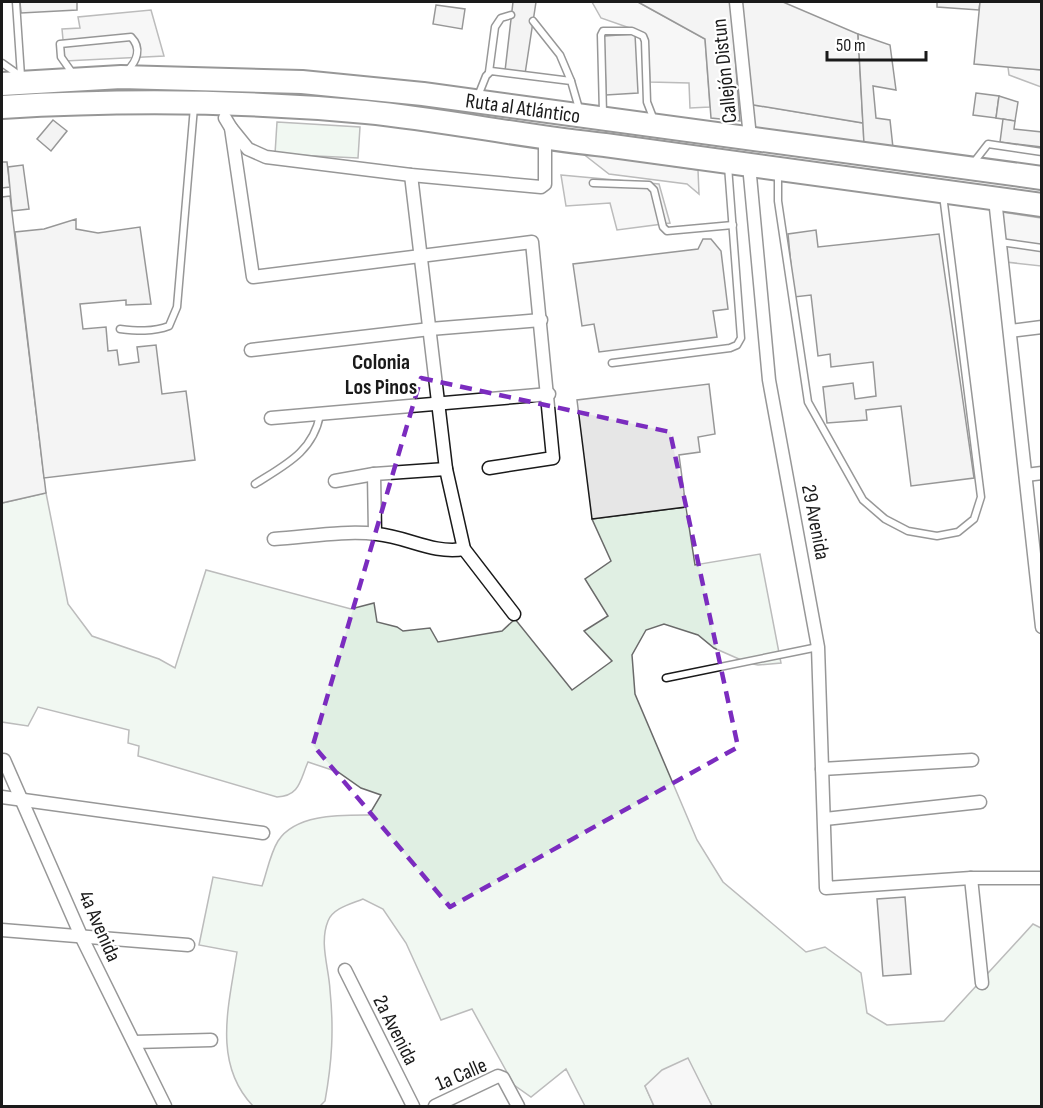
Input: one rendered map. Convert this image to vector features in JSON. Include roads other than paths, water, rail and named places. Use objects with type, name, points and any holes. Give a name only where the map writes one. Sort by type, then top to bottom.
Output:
[{"type":"highway","name":"Ruta al Atlántico","points":[[11,79],[121,77],[302,82],[932,158],[969,168],[1041,178]]},
{"type":"highway","name":"Ruta al Atlántico","points":[[2,107],[194,103],[366,112],[545,139],[1041,205]]},
{"type":"highway","points":[[953,193],[969,168]]},
{"type":"street","name":"Callejón Distun","points":[[736,2],[750,137]]},
{"type":"street","points":[[489,468],[553,458],[549,394],[532,242],[419,258],[252,277],[228,123],[248,150],[256,154],[411,175],[543,186],[545,139]]},
{"type":"street","name":"29 Avenida","points":[[739,163],[769,380],[818,647],[826,888],[971,878]]},
{"type":"street","points":[[411,175],[419,258],[430,329],[446,469],[464,549],[514,614]]},
{"type":"street","points":[[995,199],[1026,476],[1038,543],[1041,627]]},
{"type":"street","points":[[251,350],[430,329],[541,320]]},
{"type":"street","points":[[1010,331],[1041,327]]},
{"type":"street","points":[[271,418],[549,394]]},
{"type":"street","points":[[335,481],[374,474],[446,469]]},
{"type":"street","points":[[1026,476],[1041,473]]},
{"type":"street","points":[[374,474],[375,533]]},
{"type":"street","points":[[274,539],[375,533],[394,536],[430,549],[450,551],[464,549]]},
{"type":"street","name":"4a Avenida","points":[[4,760],[24,801],[82,938],[165,1107]]},
{"type":"street","points":[[822,769],[972,760]]},
{"type":"street","points":[[2,797],[263,833]]},
{"type":"street","points":[[825,819],[980,802]]},
{"type":"street","points":[[982,983],[971,878],[1041,878]]},
{"type":"street","points":[[2,930],[189,945]]},
{"type":"street","name":"2a Avenida","points":[[345,970],[413,1107]]},
{"type":"street","points":[[134,1042],[211,1040]]},
{"type":"street","name":"1a Calle","points":[[435,1107],[498,1076],[502,1078],[518,1107]]},
{"type":"lane","points":[[11,79],[16,2]]},
{"type":"lane","points":[[474,101],[489,72],[495,27],[501,18],[512,15]]},
{"type":"lane","points":[[533,21],[560,56],[589,118],[604,113],[602,33],[632,31],[643,36],[649,110],[656,122],[664,127]]},
{"type":"lane","points":[[88,78],[69,71],[61,57],[60,44],[134,38],[138,53],[130,69],[121,77]]},
{"type":"lane","points":[[2,63],[11,79]]},
{"type":"lane","points":[[489,72],[570,81]]},
{"type":"lane","points":[[120,329],[144,331],[170,326],[177,307],[194,103]]},
{"type":"lane","points":[[969,168],[988,144],[1041,152]]},
{"type":"lane","points":[[612,363],[737,345],[741,338],[733,225],[739,163]]},
{"type":"lane","points":[[778,169],[778,201],[808,402],[863,500],[885,519],[908,531],[937,536],[958,532],[974,519],[981,497],[953,193]]},
{"type":"lane","points":[[593,183],[649,185],[654,190],[663,227],[667,231],[733,225]]},
{"type":"lane","points":[[1000,242],[1041,248]]},
{"type":"lane","points":[[255,484],[299,456],[317,431],[320,415]]},
{"type":"lane","points":[[666,678],[818,647]]},
{"type":"district","name":"Colonia Los Pinos","points":[[381,374]]}]
